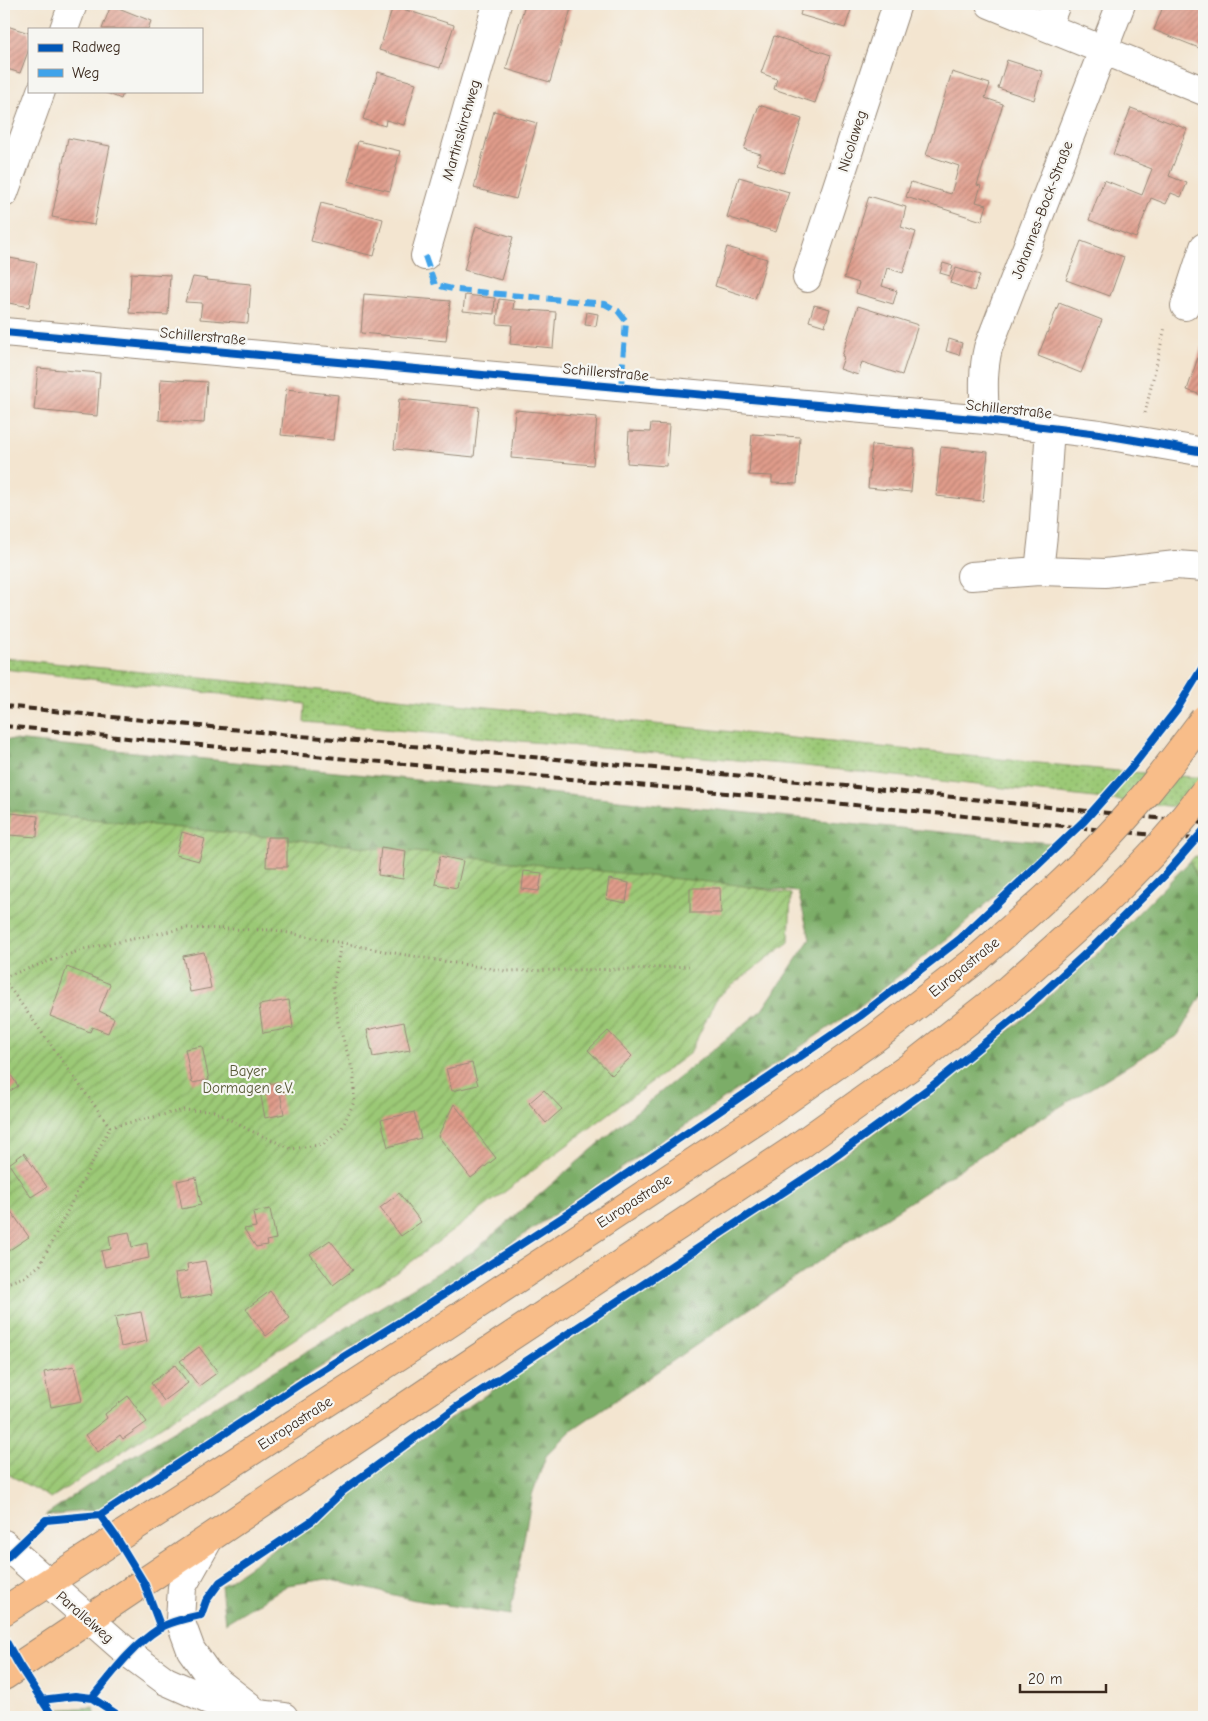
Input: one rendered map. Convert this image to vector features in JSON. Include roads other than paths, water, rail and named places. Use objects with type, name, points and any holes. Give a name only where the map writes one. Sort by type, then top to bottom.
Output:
[{"type":"main road","name":"Europastraße","points":[[4,1611],[765,1115],[875,1038],[977,958],[1046,898],[1108,837],[1155,783],[1204,719]]},
{"type":"main road","points":[[4,1676],[442,1382],[796,1148],[911,1066],[1005,992],[1077,928],[1145,861],[1204,792]]},
{"type":"street","points":[[64,28],[73,4]]},
{"type":"street","name":"Martinskirchweg","points":[[425,256],[497,4]]},
{"type":"street","name":"Nicolaweg","points":[[808,278],[897,4]]},
{"type":"street","points":[[990,4],[1051,15],[1104,49],[1204,90]]},
{"type":"street","name":"Johannes-Bock-Straße","points":[[985,420],[983,380],[988,348],[1121,4]]},
{"type":"street","points":[[4,193],[41,92]]},
{"type":"street","points":[[1184,306],[1204,247]]},
{"type":"street","name":"Schillerstraße","points":[[4,332],[985,420],[1139,440],[1204,452]]},
{"type":"street","points":[[1039,571],[1050,427]]},
{"type":"street","points":[[971,576],[1039,571],[1106,573],[1176,565],[1204,567]]},
{"type":"street","name":"Parallelweg","points":[[209,1539],[182,1587],[180,1620],[191,1650],[208,1674],[271,1715]]},
{"type":"street","name":"Parallelweg","points":[[4,1544],[128,1653],[166,1681],[211,1701],[271,1715]]},
{"type":"railway","points":[[4,706],[290,735],[798,781],[1204,823]]},
{"type":"railway","points":[[4,726],[794,799],[1204,840]]},
{"type":"park label","name":"Bayer Dormagen e.V.","points":[[248,1080]]}]
